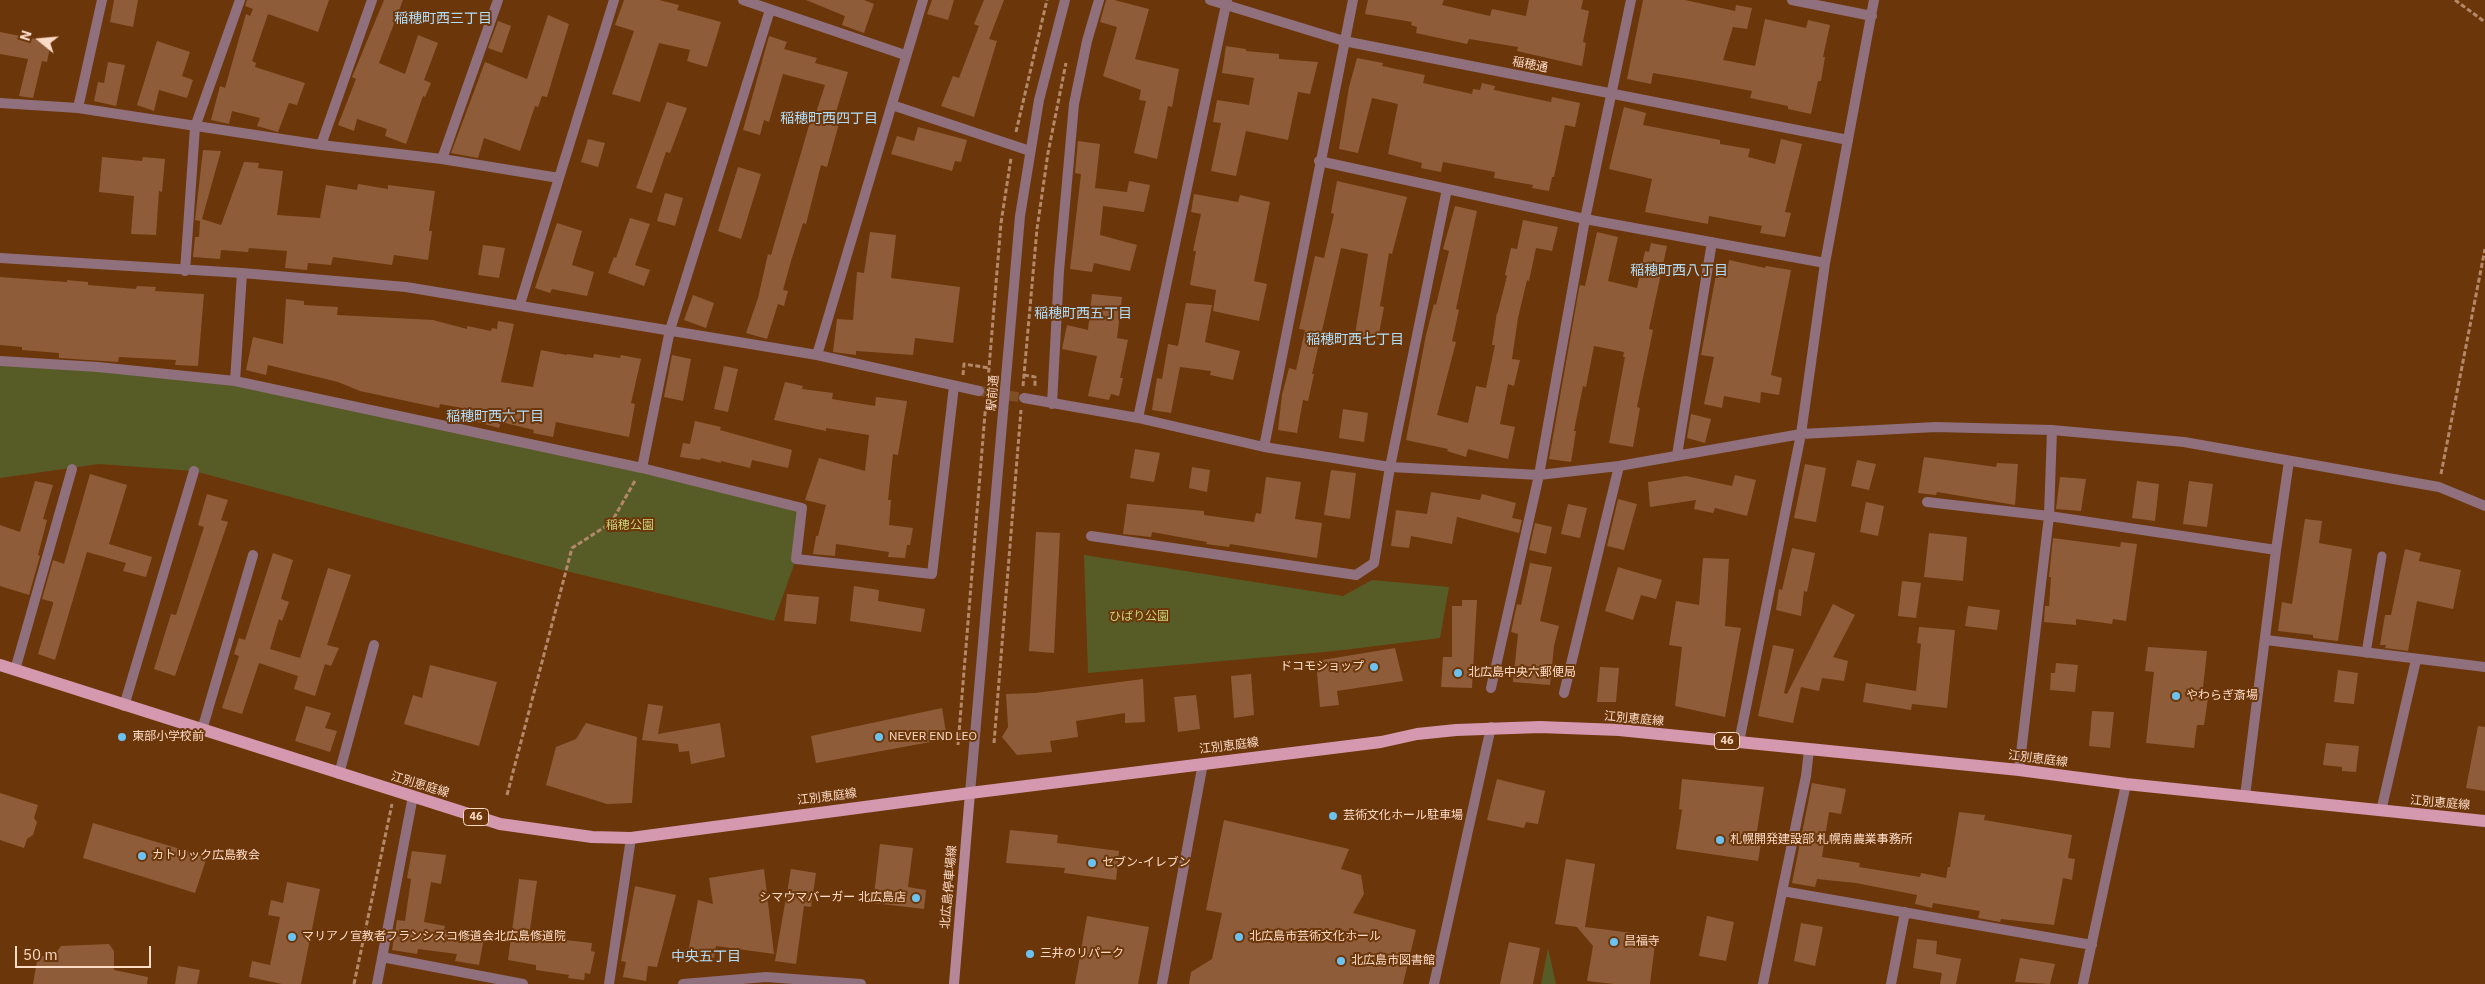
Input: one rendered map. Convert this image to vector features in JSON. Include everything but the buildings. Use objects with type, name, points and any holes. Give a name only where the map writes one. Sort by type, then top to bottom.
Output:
[{"type":"main road","name":"江別恵庭線","points":[[0,665],[500,824],[592,837],[631,838],[1204,763],[1381,742],[1417,734],[1491,727],[1619,730],[2019,770],[2126,784],[2485,821]]},
{"type":"main road","name":"北広島停車場線","points":[[954,984],[970,793]]},
{"type":"street","points":[[78,108],[102,0]]},
{"type":"street","points":[[185,271],[195,127],[240,0]]},
{"type":"street","points":[[321,145],[372,0]]},
{"type":"street","points":[[442,159],[498,0]]},
{"type":"street","points":[[520,304],[614,0]]},
{"type":"street","points":[[743,0],[905,55]]},
{"type":"street","points":[[816,355],[923,0]]},
{"type":"street","name":"駅前通","points":[[970,793],[1020,216],[1040,100],[1065,0]]},
{"type":"street","points":[[1052,404],[1060,252],[1073,114],[1087,41],[1099,0]]},
{"type":"street","name":"稲穂通","points":[[1210,0],[1226,2],[1344,41],[1848,140]]},
{"type":"street","points":[[1264,447],[1319,161],[1353,0]]},
{"type":"street","points":[[1491,688],[1539,475],[1585,219],[1631,0]]},
{"type":"street","points":[[1792,0],[1872,16]]},
{"type":"street","points":[[1739,742],[1801,434],[1825,263],[1874,0]]},
{"type":"street","points":[[1138,418],[1226,2]]},
{"type":"street","points":[[642,468],[670,330],[770,10]]},
{"type":"street","points":[[0,103],[78,108],[195,127],[321,145],[442,159],[559,178]]},
{"type":"street","points":[[892,105],[1030,151]]},
{"type":"street","points":[[1319,161],[1585,219],[1825,263]]},
{"type":"street","points":[[1091,536],[1356,575],[1374,564],[1390,467],[1447,189]]},
{"type":"street","points":[[1677,455],[1712,242]]},
{"type":"street","points":[[0,258],[185,271],[242,273],[406,287],[520,304],[816,355],[979,391]]},
{"type":"street","points":[[235,380],[242,273]]},
{"type":"street","points":[[0,361],[98,367],[235,380],[642,468],[802,508],[796,559],[932,574],[958,387]]},
{"type":"street","points":[[1023,399],[1138,418],[1264,447],[1390,467],[1539,475],[1619,466],[1801,434],[1936,427],[2052,430],[2184,442],[2439,486],[2485,506]]},
{"type":"street","points":[[2019,770],[2049,516],[2052,430]]},
{"type":"street","points":[[2245,796],[2289,461]]},
{"type":"street","points":[[1564,693],[1619,466]]},
{"type":"street","points":[[15,670],[72,469]]},
{"type":"street","points":[[124,706],[194,470]]},
{"type":"street","points":[[1927,502],[2049,516],[2276,550]]},
{"type":"street","points":[[202,730],[253,555]]},
{"type":"street","points":[[2266,640],[2485,667]]},
{"type":"street","points":[[339,774],[374,645]]},
{"type":"street","points":[[2381,811],[2416,660]]},
{"type":"street","points":[[1434,984],[1491,727]]},
{"type":"street","points":[[1763,984],[1806,776],[1809,750]]},
{"type":"street","points":[[1162,984],[1204,763]]},
{"type":"street","points":[[2083,984],[2126,784]]},
{"type":"street","points":[[376,984],[413,796]]},
{"type":"street","points":[[610,984],[631,838]]},
{"type":"street","points":[[1782,891],[2092,946]]},
{"type":"street","points":[[1891,984],[1905,912]]},
{"type":"street","points":[[382,957],[523,984]]},
{"type":"street","points":[[683,984],[766,977],[814,983],[861,984]]},
{"type":"lane","points":[[2366,653],[2382,556]]},
{"type":"path","points":[[2455,0],[2485,22]]},
{"type":"path","points":[[994,744],[1037,229],[1048,153],[1069,54]]},
{"type":"path","points":[[2439,486],[2485,249]]},
{"type":"path","points":[[958,387],[964,364],[989,368]]},
{"type":"path","points":[[507,795],[572,548],[611,523],[642,468]]},
{"type":"path","points":[[354,984],[395,791]]},
{"type":"green space","name":"稲穂公園","points":[[0,362],[235,381],[802,508],[796,559],[774,621],[566,571],[194,471],[99,464],[0,478]]},
{"type":"green space","name":"ひばり公園","points":[[1084,555],[1343,596],[1372,580],[1449,587],[1440,638],[1335,651],[1088,673]]},
{"type":"green space","points":[[1548,948],[1556,984],[1541,984]]},
{"type":"tunnel","points":[[979,391],[1024,398]]},
{"type":"place","name":"ドコモショップ","points":[[1374,667]]},
{"type":"place","name":"北広島中央六郵便局","points":[[1458,673]]},
{"type":"place","name":"やわらぎ斎場","points":[[2176,696]]},
{"type":"place","name":"東部小学校前","points":[[122,737]]},
{"type":"place","name":"NEVER END LEO","points":[[879,737]]},
{"type":"place","name":"芸術文化ホール駐車場","points":[[1333,816]]},
{"type":"place","name":"札幌開発建設部 札幌南農業事務所","points":[[1720,840]]},
{"type":"place","name":"カトリック広島教会","points":[[142,856]]},
{"type":"place","name":"セブン-イレブン","points":[[1092,863]]},
{"type":"place","name":"シマウマバーガー 北広島店","points":[[916,898]]},
{"type":"place","name":"マリアノ宣教者フランシスコ修道会北広島修道院","points":[[292,937]]},
{"type":"place","name":"北広島市芸術文化ホール","points":[[1239,937]]},
{"type":"place","name":"昌福寺","points":[[1614,942]]},
{"type":"place","name":"三井のリパーク","points":[[1030,954]]},
{"type":"place","name":"北広島市図書館","points":[[1341,961]]},
{"type":"district","name":"稲穂町西三丁目","points":[[443,19]]},
{"type":"district","name":"稲穂町西四丁目","points":[[829,119]]},
{"type":"district","name":"稲穂町西八丁目","points":[[1679,271]]},
{"type":"district","name":"稲穂町西五丁目","points":[[1083,314]]},
{"type":"district","name":"稲穂町西七丁目","points":[[1355,340]]},
{"type":"district","name":"稲穂町西六丁目","points":[[495,417]]},
{"type":"district","name":"中央五丁目","points":[[706,957]]}]
